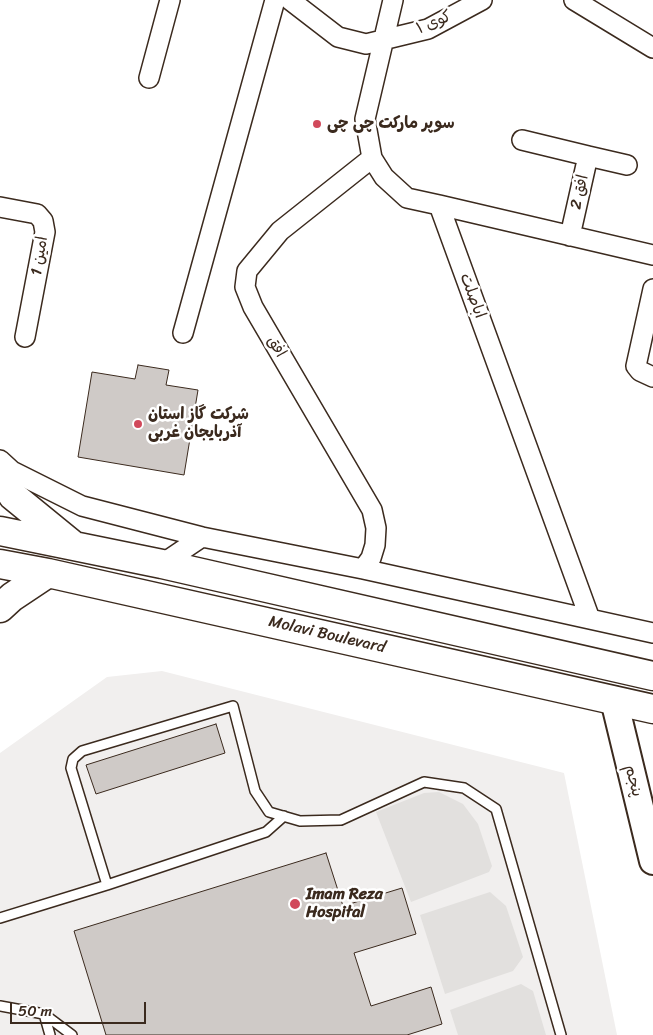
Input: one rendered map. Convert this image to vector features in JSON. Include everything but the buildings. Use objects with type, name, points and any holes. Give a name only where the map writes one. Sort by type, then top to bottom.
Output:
[{"type":"main road","points":[[0,476],[13,496],[76,547]]},
{"type":"main road","name":"Molavi Boulevard","points":[[0,531],[162,564],[653,676]]},
{"type":"main road","name":"Molavi Boulevard","points":[[0,564],[48,573],[653,709]]},
{"type":"main road","points":[[0,608],[12,597],[48,573]]},
{"type":"street","points":[[148,78],[170,0]]},
{"type":"street","points":[[183,333],[275,0]]},
{"type":"street","name":"کوی ۱","points":[[290,0],[338,37],[366,44],[428,29],[482,0]]},
{"type":"street","points":[[393,0],[365,119],[372,158],[384,177],[407,198],[653,255]]},
{"type":"street","points":[[574,0],[653,48]]},
{"type":"street","name":"افق 2","points":[[522,140],[588,156],[570,236]]},
{"type":"street","points":[[588,156],[627,165]]},
{"type":"street","name":"افق","points":[[363,569],[371,558],[375,545],[376,528],[372,510],[253,307],[246,287],[247,271],[280,231],[372,158]]},
{"type":"street","name":"اباصلت","points":[[439,205],[590,619]]},
{"type":"street","name":"امین 1","points":[[0,207],[37,214],[43,221],[45,232],[25,337]]},
{"type":"street","points":[[653,289],[636,366],[640,371],[653,377]]},
{"type":"street","points":[[0,460],[12,471],[82,506],[202,537],[363,569],[653,633]]},
{"type":"street","points":[[162,564],[202,537]]},
{"type":"street","name":"پنجم","points":[[614,700],[653,861]]},
{"type":"lane","points":[[107,885],[72,768],[73,759],[82,751],[233,706],[255,792],[269,812],[300,821],[341,820],[424,782],[464,788],[496,810],[560,1035]]},
{"type":"lane","points":[[0,918],[107,885],[266,832],[284,816]]},
{"type":"lane","points":[[0,1006],[44,1014],[72,1035]]},
{"type":"lane","points":[[44,1014],[50,1035]]},
{"type":"shaded area","name":"Imam Reza Hospital","points":[[162,671],[564,773],[617,1035],[0,1035],[0,753],[107,677]]},
{"type":"shaded area","points":[[439,792],[463,804],[478,824],[492,866],[489,872],[411,902],[376,812],[424,793]]},
{"type":"shaded area","points":[[490,892],[506,906],[523,957],[513,971],[445,994],[420,915]]},
{"type":"shaded area","points":[[521,984],[533,991],[546,1035],[458,1035],[450,1010]]},
{"type":"place","name":"سوپر مارکت چی چی","points":[[317,124]]},
{"type":"place","name":"شرکت گاز استان آذربایجان غربی","points":[[138,424]]},
{"type":"place","name":"Imam Reza Hospital","points":[[295,904]]}]
